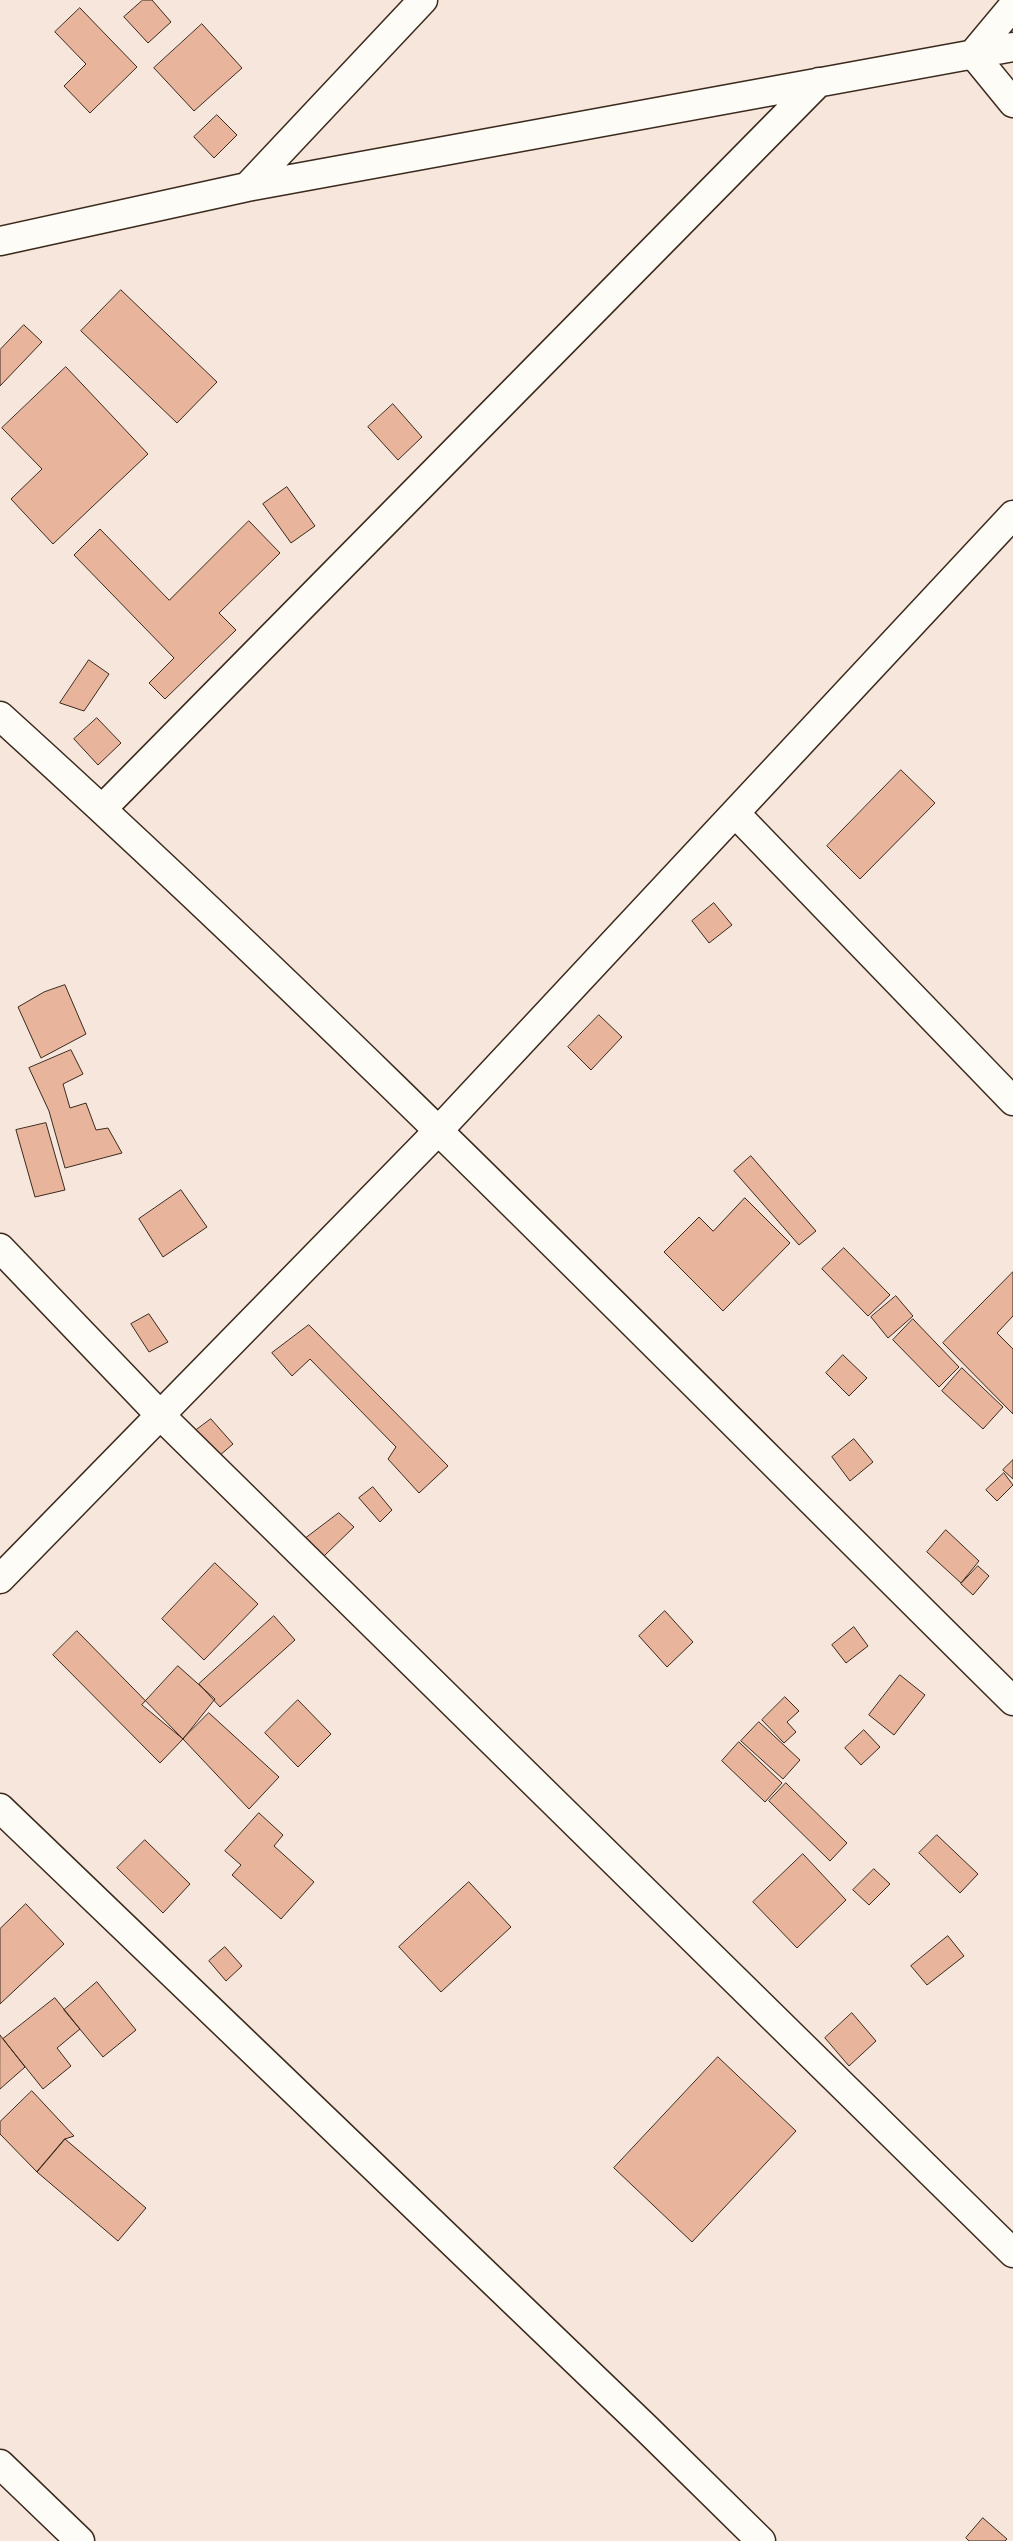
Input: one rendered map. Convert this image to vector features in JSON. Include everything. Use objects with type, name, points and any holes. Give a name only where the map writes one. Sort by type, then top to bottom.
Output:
[{"type":"street","points":[[247,187],[423,0]]},
{"type":"street","points":[[973,54],[1013,6]]},
{"type":"street","points":[[0,241],[247,187],[1013,47]]},
{"type":"street","points":[[973,54],[1013,103]]},
{"type":"street","points":[[102,809],[819,82]]},
{"type":"street","points":[[0,1579],[438,1131],[1013,514]]},
{"type":"street","points":[[0,716],[102,809],[438,1131],[1013,1701]]},
{"type":"street","points":[[734,813],[1013,1101]]},
{"type":"street","points":[[0,1248],[160,1415],[1013,2253]]},
{"type":"street","points":[[0,1808],[639,2421],[761,2541]]},
{"type":"street","points":[[0,2464],[80,2541]]},
{"type":"building","points":[[143,0],[152,0],[171,22],[148,43],[124,17]]},
{"type":"building","points":[[80,8],[137,67],[90,113],[64,86],[86,64],[55,32]]},
{"type":"building","points":[[202,24],[242,68],[194,111],[154,68]]},
{"type":"building","points":[[217,115],[237,135],[214,158],[194,137]]},
{"type":"building","points":[[121,290],[217,382],[177,423],[81,331]]},
{"type":"building","points":[[24,325],[42,342],[0,386],[0,350]]},
{"type":"building","points":[[66,367],[148,454],[53,544],[11,499],[42,469],[2,428]]},
{"type":"building","points":[[393,404],[422,437],[398,460],[368,427]]},
{"type":"building","points":[[287,487],[315,526],[291,543],[263,504]]},
{"type":"building","points":[[249,521],[280,553],[219,613],[236,630],[165,699],[149,683],[174,658],[74,555],[100,529],[169,600]]},
{"type":"building","points":[[89,660],[109,674],[84,711],[60,703]]},
{"type":"building","points":[[97,718],[121,743],[98,765],[74,739]]},
{"type":"building","points":[[901,770],[935,803],[860,879],[827,846]]},
{"type":"building","points":[[714,903],[732,925],[709,943],[692,921]]},
{"type":"building","points":[[65,985],[86,1034],[41,1058],[18,1007],[44,992]]},
{"type":"building","points":[[599,1015],[622,1037],[591,1070],[568,1047]]},
{"type":"building","points":[[71,1050],[83,1074],[63,1084],[70,1108],[86,1103],[96,1130],[108,1128],[122,1153],[65,1168],[49,1111],[29,1068]]},
{"type":"building","points":[[46,1123],[65,1190],[35,1197],[16,1130]]},
{"type":"building","points":[[751,1156],[816,1231],[799,1245],[734,1171]]},
{"type":"building","points":[[181,1190],[207,1227],[163,1257],[139,1219]]},
{"type":"building","points":[[745,1198],[790,1243],[723,1311],[664,1252],[699,1217],[713,1231]]},
{"type":"building","points":[[844,1248],[890,1295],[868,1316],[822,1269]]},
{"type":"building","points":[[1013,1272],[1013,1316],[997,1333],[1013,1349],[1013,1414],[943,1343]]},
{"type":"building","points":[[896,1296],[913,1316],[888,1338],[871,1317]]},
{"type":"building","points":[[149,1314],[168,1342],[149,1352],[131,1324]]},
{"type":"building","points":[[913,1319],[959,1367],[939,1387],[893,1340]]},
{"type":"building","points":[[309,1325],[448,1466],[419,1493],[388,1459],[396,1447],[310,1359],[292,1376],[272,1353]]},
{"type":"building","points":[[843,1355],[867,1378],[849,1396],[826,1373]]},
{"type":"building","points":[[962,1368],[1003,1407],[983,1429],[942,1391]]},
{"type":"building","points":[[211,1419],[233,1444],[219,1456],[195,1431]]},
{"type":"building","points":[[854,1439],[873,1462],[850,1481],[832,1457]]},
{"type":"building","points":[[1013,1460],[1013,1479],[1003,1470]]},
{"type":"building","points":[[1004,1473],[1013,1485],[997,1501],[986,1490]]},
{"type":"building","points":[[373,1487],[392,1510],[380,1522],[359,1498]]},
{"type":"building","points":[[339,1513],[354,1527],[324,1556],[306,1538]]},
{"type":"building","points":[[946,1530],[979,1561],[961,1583],[927,1552]]},
{"type":"building","points":[[215,1563],[258,1604],[204,1660],[162,1619]]},
{"type":"building","points":[[978,1566],[989,1576],[973,1595],[961,1584]]},
{"type":"building","points":[[665,1611],[693,1642],[667,1667],[639,1636]]},
{"type":"building","points":[[274,1616],[295,1640],[220,1707],[199,1684]]},
{"type":"building","points":[[854,1627],[868,1646],[846,1663],[832,1645]]},
{"type":"building","points":[[77,1631],[183,1739],[160,1763],[53,1655]]},
{"type":"building","points":[[178,1666],[215,1699],[183,1739],[142,1705]]},
{"type":"building","points":[[900,1675],[925,1695],[894,1735],[869,1715]]},
{"type":"building","points":[[785,1697],[799,1711],[787,1722],[796,1732],[784,1743],[762,1720]]},
{"type":"building","points":[[298,1700],[331,1734],[298,1767],[265,1733]]},
{"type":"building","points":[[209,1713],[279,1777],[249,1809],[183,1739]]},
{"type":"building","points":[[759,1722],[800,1760],[783,1779],[741,1741]]},
{"type":"building","points":[[864,1730],[880,1747],[861,1765],[845,1748]]},
{"type":"building","points":[[739,1742],[782,1783],[765,1802],[722,1761]]},
{"type":"building","points":[[786,1783],[847,1843],[830,1861],[769,1801]]},
{"type":"building","points":[[259,1813],[283,1835],[274,1846],[314,1882],[281,1919],[232,1875],[241,1865],[225,1851]]},
{"type":"building","points":[[937,1835],[978,1874],[960,1893],[919,1853]]},
{"type":"building","points":[[145,1840],[190,1884],[163,1913],[117,1868]]},
{"type":"building","points":[[803,1854],[846,1900],[797,1948],[753,1902]]},
{"type":"building","points":[[874,1869],[890,1884],[869,1905],[853,1890]]},
{"type":"building","points":[[469,1882],[511,1927],[441,1992],[399,1947]]},
{"type":"building","points":[[26,1904],[64,1944],[0,2004],[0,1929]]},
{"type":"building","points":[[948,1936],[964,1956],[927,1985],[911,1966]]},
{"type":"building","points":[[225,1947],[242,1966],[226,1981],[209,1961]]},
{"type":"building","points":[[97,1982],[136,2030],[103,2057],[64,2010]]},
{"type":"building","points":[[55,1998],[80,2029],[57,2048],[71,2066],[43,2089],[3,2039]]},
{"type":"building","points":[[852,2013],[876,2041],[849,2066],[825,2038]]},
{"type":"building","points":[[0,2035],[25,2067],[0,2089]]},
{"type":"building","points":[[718,2057],[796,2131],[692,2242],[614,2168]]},
{"type":"building","points":[[32,2091],[74,2136],[65,2139],[37,2172],[0,2134],[0,2122]]},
{"type":"building","points":[[65,2139],[146,2208],[118,2241],[37,2172]]},
{"type":"building","points":[[983,2518],[1007,2539],[1005,2541],[969,2541],[966,2538]]}]
